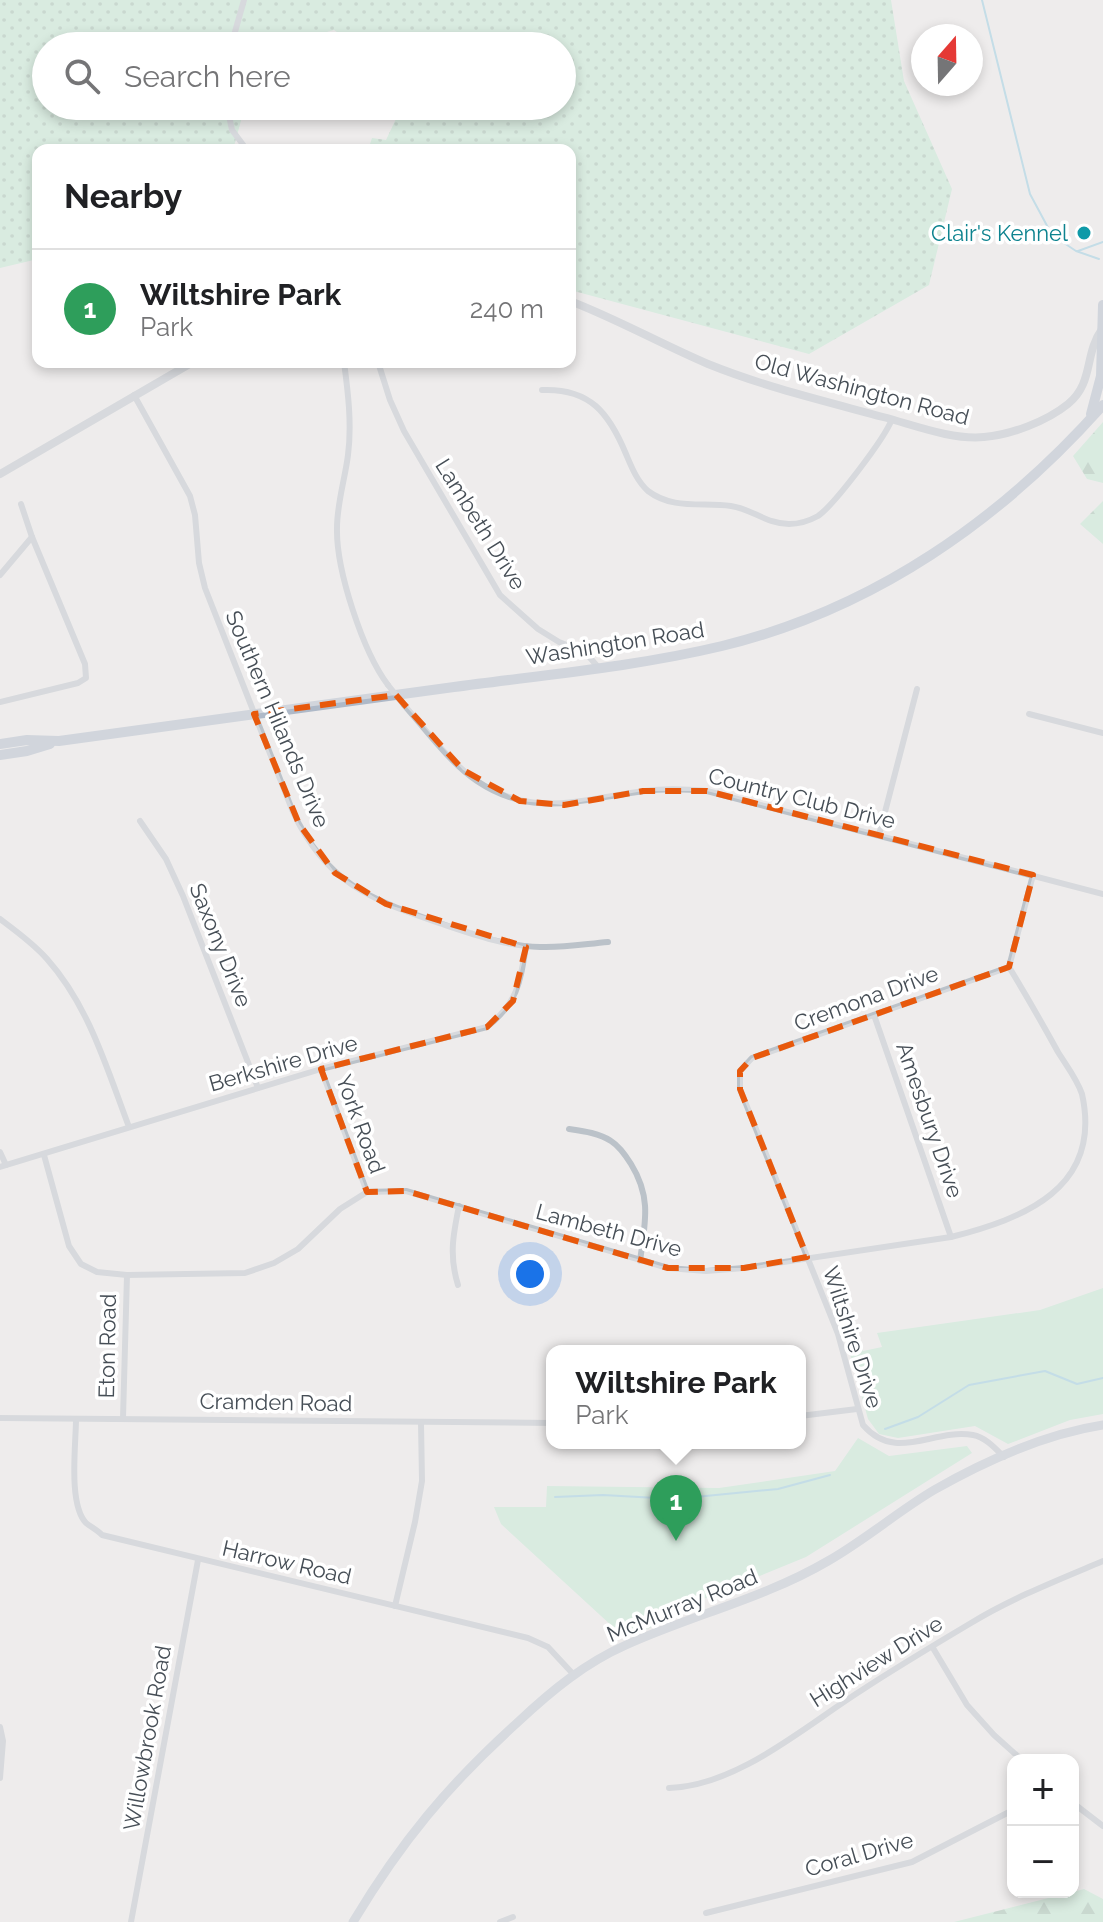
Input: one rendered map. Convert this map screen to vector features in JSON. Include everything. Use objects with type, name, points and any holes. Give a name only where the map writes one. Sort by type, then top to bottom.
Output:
[{"type":"main road","points":[[1090,420],[1100,384],[1103,305]]},
{"type":"main road","name":"Washington Road","points":[[0,755],[59,741],[598,667],[725,645],[801,621],[865,593],[917,565],[992,513],[1031,481],[1103,405]]},
{"type":"main road","name":"Washington Road","points":[[0,744],[27,740],[59,741]]},
{"type":"main road","name":"McMurray Road","points":[[353,1922],[405,1841],[444,1795],[494,1744],[574,1675],[625,1645],[805,1574],[854,1545],[934,1490],[1058,1435],[1103,1425]]},
{"type":"street","points":[[235,32],[244,0]]},
{"type":"street","points":[[230,120],[232,130],[242,144]]},
{"type":"street","name":"Old Washington Road","points":[[576,304],[735,374],[801,395],[977,438],[1026,426],[1062,408],[1078,393],[1088,372],[1091,345],[1102,332]]},
{"type":"street","points":[[0,474],[182,368]]},
{"type":"street","name":"Country Club Drive","points":[[344,368],[350,436],[338,507],[338,542],[362,634],[376,668],[388,685],[470,775],[491,789],[520,801],[564,805],[643,791],[707,791],[1103,894]]},
{"type":"street","name":"Lambeth Drive","points":[[380,368],[404,431],[500,595],[538,629],[585,652],[598,667]]},
{"type":"street","points":[[542,390],[569,392],[600,409],[611,421],[641,483],[655,495],[680,504],[734,506],[780,523],[801,523],[824,511],[881,441],[892,419]]},
{"type":"street","name":"Southern Hilands Drive","points":[[134,395],[190,496],[205,588],[299,824],[320,856],[335,873],[360,891],[386,904],[482,937],[526,946],[608,942]]},
{"type":"street","points":[[0,702],[78,683],[86,678],[85,664],[21,504]]},
{"type":"street","points":[[0,575],[32,537]]},
{"type":"street","points":[[879,835],[917,689]]},
{"type":"street","points":[[1029,714],[1103,733]]},
{"type":"street","name":"Saxony Drive","points":[[140,821],[166,859],[258,1088]]},
{"type":"street","points":[[1009,967],[1033,875]]},
{"type":"street","points":[[0,919],[47,959],[73,994],[98,1045],[129,1127]]},
{"type":"street","name":"Berkshire Drive","points":[[3,1166],[321,1069],[487,1027],[513,1001],[520,982],[526,946]]},
{"type":"street","name":"Lambeth Drive","points":[[367,1192],[406,1191],[640,1261],[668,1268],[706,1271],[951,1237],[980,1229],[1042,1206],[1065,1190],[1081,1168],[1088,1144],[1089,1120],[1082,1093],[1009,967]]},
{"type":"street","name":"Cremona Drive","points":[[740,1071],[752,1058],[1009,967]]},
{"type":"street","name":"Amesbury Drive","points":[[874,1015],[951,1237]]},
{"type":"street","name":"York Road","points":[[321,1069],[367,1192]]},
{"type":"street","name":"Wiltshire Drive","points":[[740,1071],[740,1089],[838,1334],[863,1425],[887,1443],[973,1435],[992,1444],[1004,1457]]},
{"type":"street","points":[[569,1129],[597,1134],[613,1141],[642,1182],[647,1208],[640,1261]]},
{"type":"street","points":[[0,1152],[3,1166]]},
{"type":"street","points":[[44,1155],[69,1246],[81,1264],[97,1272],[127,1275],[245,1273],[298,1249],[340,1209],[367,1192]]},
{"type":"street","points":[[458,1285],[451,1247],[459,1206]]},
{"type":"street","name":"Eton Road","points":[[123,1418],[127,1275]]},
{"type":"street","points":[[806,1415],[857,1409]]},
{"type":"street","name":"Cramden Road","points":[[0,1418],[546,1423]]},
{"type":"street","name":"Harrow Road","points":[[76,1419],[75,1491],[78,1507],[86,1522],[102,1535],[528,1638],[548,1647],[574,1675]]},
{"type":"street","points":[[395,1606],[422,1481],[421,1423]]},
{"type":"street","name":"Willowbrook Road","points":[[131,1922],[198,1560]]},
{"type":"street","name":"Highview Drive","points":[[669,1788],[689,1787],[743,1767],[972,1622],[1041,1587],[1103,1561]]},
{"type":"street","points":[[933,1648],[967,1705],[1016,1754]]},
{"type":"street","points":[[0,1727],[3,1741],[0,1778]]},
{"type":"street","points":[[1079,1808],[1103,1826]]},
{"type":"street","name":"Coral Drive","points":[[706,1913],[912,1862],[1007,1813]]},
{"type":"street","points":[[500,1922],[513,1917]]},
{"type":"highlighted area","points":[[396,695],[463,770],[520,801],[564,805],[643,791],[707,791],[1033,875],[1009,967],[752,1058],[740,1071],[740,1089],[807,1257],[744,1268],[668,1268],[406,1191],[367,1192],[321,1069],[487,1027],[513,1001],[526,947],[386,904],[335,873],[299,824],[254,714]]},
{"type":"green space","points":[[0,0],[891,0],[904,81],[952,189],[929,285],[809,354],[576,292],[576,144],[370,144],[372,138],[386,140],[395,120],[576,120],[576,32],[32,32],[32,120],[241,120],[235,144],[32,144],[32,260],[0,268]]},
{"type":"green space","points":[[1103,422],[1103,483],[1087,479],[1073,456]]},
{"type":"green space","points":[[1103,501],[1103,544],[1080,524]]},
{"type":"green space","points":[[1103,1288],[1103,1414],[1070,1420],[1008,1444],[975,1426],[898,1438],[879,1434],[868,1419],[844,1332],[855,1332],[863,1351],[882,1347],[877,1333],[1040,1310]]},
{"type":"green space","points":[[858,1438],[889,1456],[967,1446],[972,1453],[806,1557],[674,1611],[674,1618],[625,1638],[501,1524],[494,1507],[546,1507],[547,1486],[719,1488],[835,1471]]},
{"type":"green space","points":[[1084,1889],[1103,1899],[1103,1922],[954,1922],[1049,1898],[1079,1898],[1079,1890]]},
{"type":"waterway","points":[[982,0],[1030,194],[1052,235],[1076,251],[1099,259]]},
{"type":"waterway","points":[[1078,251],[1103,242]]},
{"type":"waterway","points":[[885,1429],[918,1417],[969,1385],[1045,1371],[1077,1384],[1103,1378]]},
{"type":"waterway","points":[[555,1497],[603,1495],[675,1499],[778,1489],[830,1475]]},
{"type":"place","name":"Clair's Kennel","points":[[1084,233]]},
{"type":"place","name":"Wiltshire Park","points":[[676,1541]]}]
